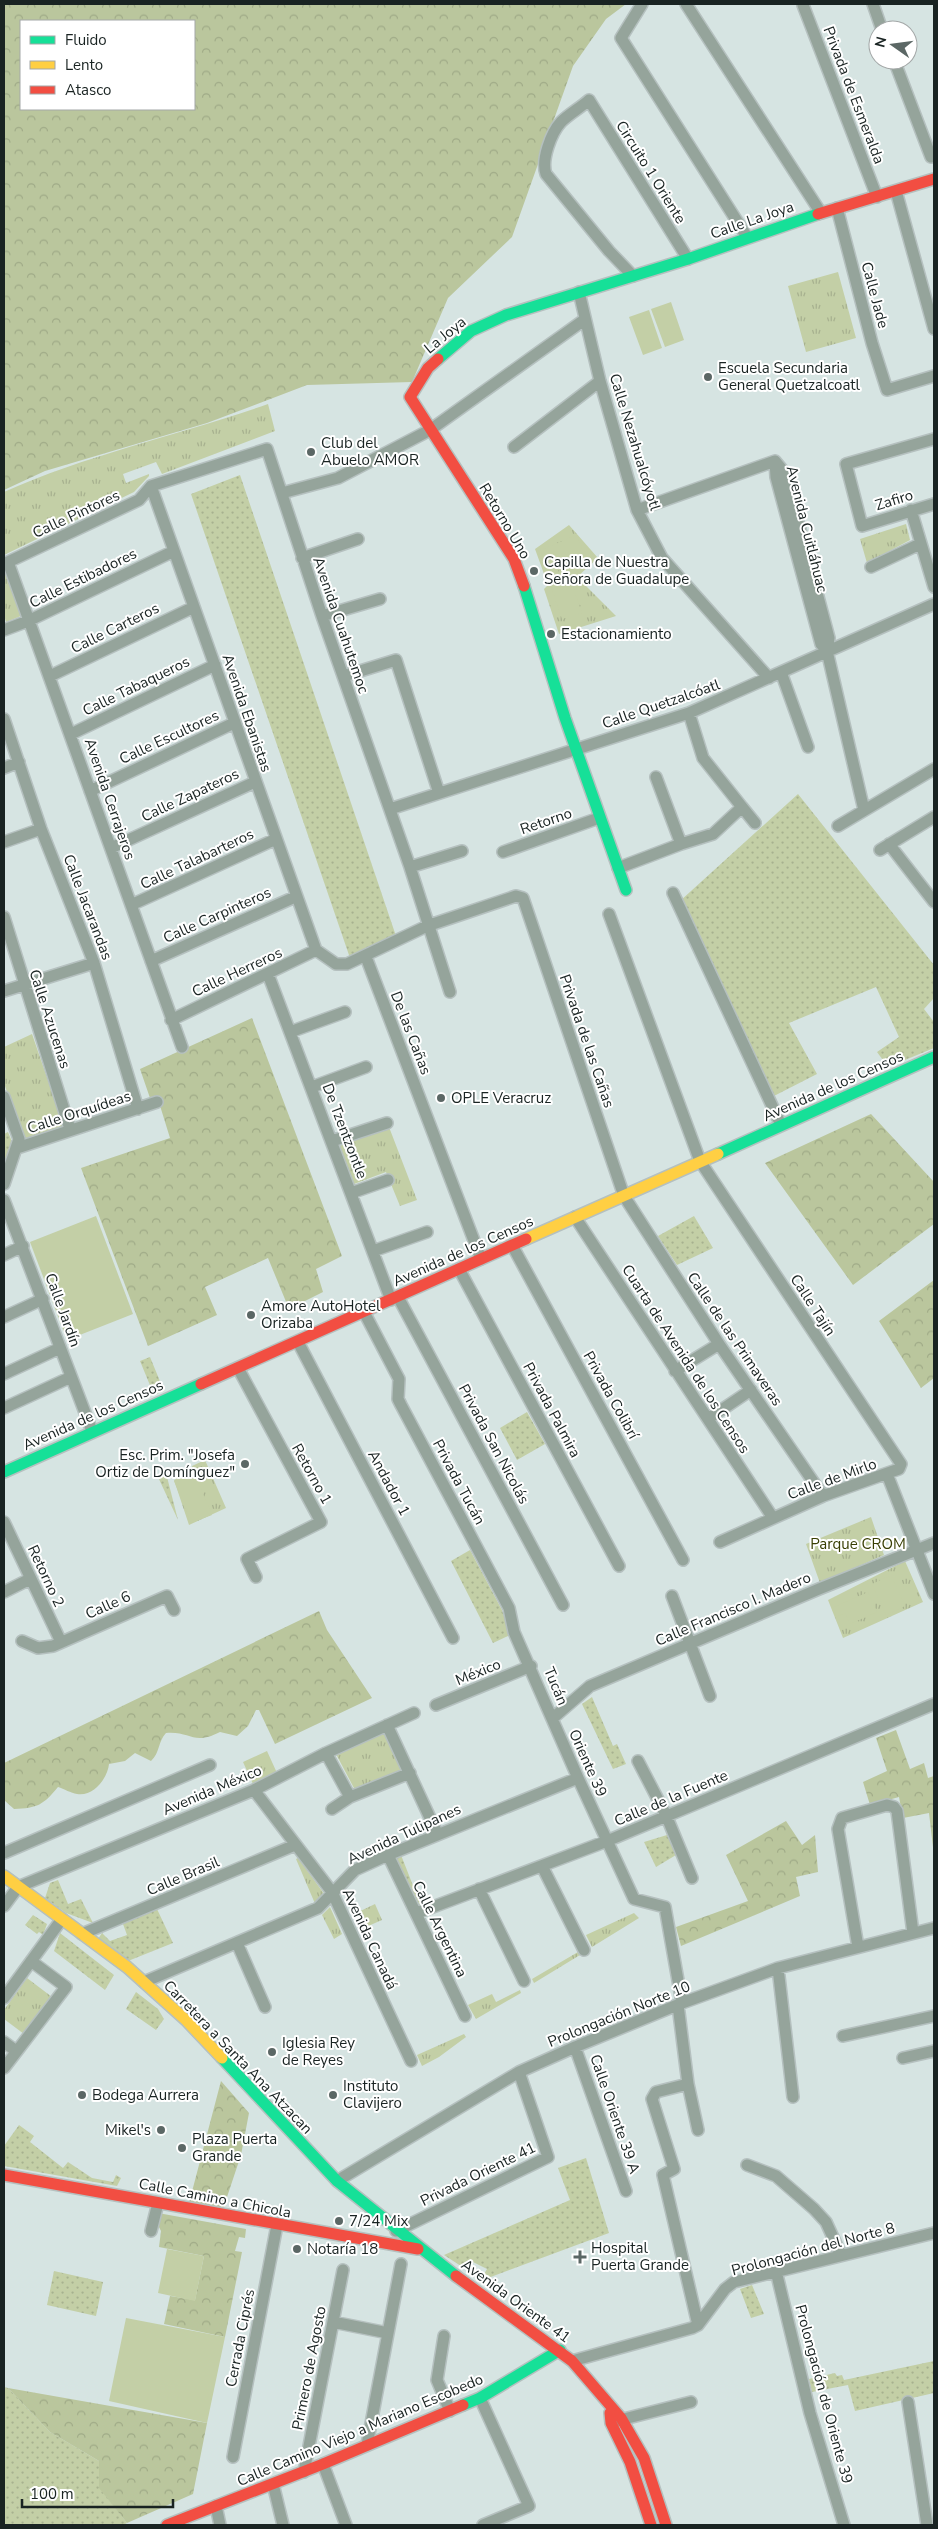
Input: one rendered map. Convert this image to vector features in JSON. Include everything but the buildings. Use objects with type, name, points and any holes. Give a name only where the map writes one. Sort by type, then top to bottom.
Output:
[{"type":"street","points":[[642,4],[621,38],[747,237]]},
{"type":"street","points":[[686,4],[821,213]]},
{"type":"street","points":[[873,4],[879,20]]},
{"type":"street","name":"Privada de Esmeralda","points":[[804,5],[877,197]]},
{"type":"street","points":[[898,70],[931,157],[934,156]]},
{"type":"street","name":"Circuito 1 Oriente","points":[[633,276],[602,243],[546,174],[544,167],[551,142],[560,124],[589,100],[688,259]]},
{"type":"street","name":"Calle La Joya","points":[[579,292],[688,259],[747,237],[821,213],[934,179]]},
{"type":"street","points":[[896,191],[934,329]]},
{"type":"street","name":"Calle Jade","points":[[837,208],[887,390],[934,376]]},
{"type":"street","name":"Calle Nezahualcóyotl","points":[[579,292],[584,320],[600,381],[638,510],[662,558],[769,678]]},
{"type":"street","name":"La Joya","points":[[430,430],[410,397],[428,368],[470,331],[506,315],[579,292]]},
{"type":"street","points":[[282,493],[338,478],[430,430],[584,320]]},
{"type":"street","points":[[514,447],[600,381]]},
{"type":"street","name":"Retorno Uno","points":[[430,430],[514,559],[577,749]]},
{"type":"street","name":"Zafiro","points":[[934,439],[846,464],[862,526],[934,504]]},
{"type":"street","name":"Avenida Cuahutemoc","points":[[151,486],[267,449],[302,558],[410,867],[427,926],[450,992]]},
{"type":"street","name":"Avenida Cuitláhuac","points":[[638,510],[775,461],[785,473],[829,638],[828,651],[864,810]]},
{"type":"street","name":"Avenida Ebanistas","points":[[151,486],[295,897],[316,950]]},
{"type":"street","name":"Calle Pintores","points":[[8,562],[139,500],[151,486]]},
{"type":"street","points":[[912,510],[920,544],[934,587]]},
{"type":"street","points":[[302,558],[358,539]]},
{"type":"street","points":[[871,567],[920,544]]},
{"type":"street","name":"Calle Estibadores","points":[[4,630],[28,621],[174,551]]},
{"type":"street","name":"Avenida Cerrajeros","points":[[8,562],[182,1047]]},
{"type":"street","points":[[322,616],[380,599]]},
{"type":"street","name":"Calle Quetzalcóatl","points":[[390,809],[689,713],[934,604]]},
{"type":"street","name":"Calle Carteros","points":[[50,676],[194,607]]},
{"type":"street","points":[[344,676],[396,660],[440,792]]},
{"type":"street","name":"Calle Tabaqueros","points":[[71,734],[215,665]]},
{"type":"street","points":[[781,672],[808,747]]},
{"type":"street","points":[[689,713],[703,758],[755,823]]},
{"type":"street","name":"Calle Jacarandas","points":[[4,719],[41,829],[94,963],[138,1108]]},
{"type":"street","name":"Calle Escultores","points":[[90,790],[234,723]]},
{"type":"street","points":[[577,749],[599,818],[626,890]]},
{"type":"street","points":[[4,768],[19,762]]},
{"type":"street","points":[[838,826],[934,769]]},
{"type":"street","points":[[656,777],[681,844]]},
{"type":"street","name":"Calle Zapateros","points":[[111,848],[255,782]]},
{"type":"street","points":[[618,868],[712,834],[742,807]]},
{"type":"street","points":[[934,817],[884,847],[934,902]]},
{"type":"street","name":"Retorno","points":[[503,852],[599,818]]},
{"type":"street","points":[[4,842],[41,829]]},
{"type":"street","name":"Calle Talabarteros","points":[[131,906],[276,839]]},
{"type":"street","points":[[410,867],[462,851]]},
{"type":"street","points":[[673,894],[781,1125]]},
{"type":"street","name":"Privada de las Cañas","points":[[427,926],[520,896],[523,898],[624,1196]]},
{"type":"street","name":"Calle Carpinteros","points":[[151,961],[295,897]]},
{"type":"street","name":"Calle Tajín","points":[[609,914],[700,1161],[900,1466]]},
{"type":"street","name":"Calle Azucenas","points":[[4,917],[70,1129]]},
{"type":"street","points":[[316,950],[336,964],[342,964],[366,957],[427,926]]},
{"type":"street","name":"Calle Herreros","points":[[171,1020],[316,950]]},
{"type":"street","name":"De las Cañas","points":[[366,957],[482,1259]]},
{"type":"street","points":[[4,991],[23,983],[94,963]]},
{"type":"street","name":"De Tzentzontle","points":[[268,974],[373,1251],[394,1299]]},
{"type":"street","points":[[290,1032],[345,1012]]},
{"type":"street","name":"Avenida de los Censos","points":[[4,1472],[934,1057]]},
{"type":"street","points":[[312,1087],[366,1067]]},
{"type":"street","points":[[4,1097],[19,1139],[17,1148]]},
{"type":"street","name":"Calle Orquídeas","points":[[4,1184],[17,1148],[70,1129],[157,1102]]},
{"type":"street","points":[[332,1141],[387,1123]]},
{"type":"street","points":[[352,1193],[388,1180]]},
{"type":"street","name":"Calle de las Primaveras","points":[[624,1196],[719,1344],[823,1496]]},
{"type":"street","name":"Calle Jardín","points":[[4,1200],[92,1432]]},
{"type":"street","name":"Cuarta de Avenida de los Censos","points":[[575,1217],[772,1518]]},
{"type":"street","points":[[373,1251],[427,1232]]},
{"type":"street","name":"Privada Colibrí","points":[[512,1245],[683,1560]]},
{"type":"street","points":[[4,1255],[23,1246]]},
{"type":"street","name":"Privada Palmira","points":[[459,1269],[619,1566]]},
{"type":"street","points":[[4,1317],[43,1299]]},
{"type":"street","name":"Privada San Nicolás","points":[[394,1299],[563,1605]]},
{"type":"street","name":"Privada Tucán","points":[[364,1312],[399,1379],[398,1399],[400,1405],[509,1608],[514,1632],[531,1666]]},
{"type":"street","name":"Andador 1","points":[[298,1342],[453,1638]]},
{"type":"street","points":[[676,1371],[719,1344]]},
{"type":"street","points":[[4,1374],[60,1348]]},
{"type":"street","name":"Retorno 1","points":[[238,1368],[321,1522],[247,1559],[256,1577]]},
{"type":"street","points":[[4,1408],[71,1377]]},
{"type":"street","points":[[708,1419],[751,1390]]},
{"type":"street","name":"Calle de Mirlo","points":[[720,1542],[823,1496],[887,1474],[900,1466]]},
{"type":"street","points":[[887,1474],[934,1594]]},
{"type":"street","name":"Retorno 2","points":[[4,1522],[62,1642]]},
{"type":"street","name":"Calle Francisco I. Madero","points":[[553,1718],[590,1686],[934,1543]]},
{"type":"street","points":[[4,1592],[30,1579]]},
{"type":"street","name":"Calle 6","points":[[22,1641],[38,1648],[62,1642],[167,1596],[174,1610]]},
{"type":"street","points":[[672,1596],[710,1696]]},
{"type":"street","name":"México","points":[[436,1705],[531,1666]]},
{"type":"street","name":"Tucán","points":[[531,1666],[553,1718]]},
{"type":"street","name":"Calle de la Fuente","points":[[417,1913],[608,1841],[934,1704]]},
{"type":"street","name":"Avenida México","points":[[18,1887],[254,1790],[326,1753],[414,1713]]},
{"type":"street","name":"Oriente 39","points":[[553,1718],[578,1778],[634,1898],[666,1907],[680,2004]]},
{"type":"street","points":[[387,1725],[437,1833]]},
{"type":"street","points":[[326,1753],[350,1797]]},
{"type":"street","points":[[638,1761],[666,1815],[692,1878]]},
{"type":"street","points":[[4,1853],[210,1765]]},
{"type":"street","points":[[332,1809],[350,1797],[410,1773]]},
{"type":"street","name":"Avenida Tulipanes","points":[[144,1982],[318,1908],[355,1870],[388,1854],[578,1778]]},
{"type":"street","name":"Avenida Canadá","points":[[254,1790],[294,1845],[332,1892],[411,2061]]},
{"type":"street","points":[[858,1947],[838,1829],[839,1822],[842,1818],[887,1805],[894,1806],[897,1811],[913,1933]]},
{"type":"street","name":"Calle Brasil","points":[[82,1934],[294,1845]]},
{"type":"street","name":"Calle Argentina","points":[[388,1854],[465,2016]]},
{"type":"street","points":[[542,1866],[584,1950]]},
{"type":"street","name":"Carretera a Santa Ana Atzacan","points":[[4,1876],[144,1982],[186,2020],[337,2181],[396,2231]]},
{"type":"street","points":[[4,1906],[18,1887]]},
{"type":"street","points":[[479,1889],[524,1981]]},
{"type":"street","points":[[4,1998],[62,1919]]},
{"type":"street","name":"Prolongación Norte 10","points":[[337,2181],[519,2072],[575,2047],[680,2004],[778,1968],[934,1928]]},
{"type":"street","points":[[237,1943],[265,2007]]},
{"type":"street","points":[[4,2068],[66,1987],[31,1961]]},
{"type":"street","points":[[778,1968],[793,2097]]},
{"type":"street","points":[[680,2004],[688,2084],[698,2130]]},
{"type":"street","points":[[843,2036],[934,2016]]},
{"type":"street","points":[[4,2042],[16,2051]]},
{"type":"street","name":"Calle Oriente 39 A","points":[[575,2047],[626,2191]]},
{"type":"street","points":[[903,2058],[934,2051]]},
{"type":"street","name":"Privada Oriente 41","points":[[396,2231],[548,2157],[519,2072]]},
{"type":"street","points":[[572,2361],[663,2337],[698,2325],[663,2174],[674,2169],[652,2099],[656,2092],[688,2084]]},
{"type":"street","points":[[747,2165],[776,2176],[814,2209],[826,2222],[841,2255]]},
{"type":"street","name":"Calle Camino a Chicola","points":[[4,2176],[277,2226],[420,2249]]},
{"type":"street","points":[[151,2231],[158,2203]]},
{"type":"street","name":"Cerrada Ciprés","points":[[233,2457],[277,2226]]},
{"type":"street","name":"Avenida Oriente 41","points":[[396,2231],[560,2350],[572,2361],[609,2406],[616,2421],[651,2525]]},
{"type":"street","name":"Prolongación del Norte 8","points":[[698,2325],[725,2289],[734,2282],[934,2234]]},
{"type":"street","points":[[367,2446],[401,2264]]},
{"type":"street","name":"Primero de Agosto","points":[[304,2472],[343,2270]]},
{"type":"street","name":"Prolongación de Oriente 39","points":[[776,2271],[810,2413],[844,2525]]},
{"type":"street","points":[[333,2322],[388,2333]]},
{"type":"street","points":[[444,2336],[438,2380],[450,2411]]},
{"type":"street","name":"Calle Camino Viejo a Mariano Escobedo","points":[[167,2525],[324,2464],[480,2398],[560,2350]]},
{"type":"street","points":[[480,2398],[529,2506],[483,2525]]},
{"type":"street","points":[[616,2421],[691,2402]]},
{"type":"street","points":[[908,2402],[927,2525]]},
{"type":"street","name":"Avenida Oriente 41","points":[[616,2421],[644,2458],[666,2525]]},
{"type":"street","points":[[324,2464],[346,2525]]},
{"type":"street","points":[[274,2484],[283,2525]]},
{"type":"street","points":[[216,2506],[220,2525]]},
{"type":"green space","points":[[4,4],[626,4],[606,19],[573,66],[512,237],[448,298],[412,382],[307,385],[207,423],[45,471],[4,490]]},
{"type":"green space","points":[[838,272],[856,338],[806,352],[788,286]]},
{"type":"green space","points":[[671,302],[684,340],[665,347],[651,309]]},
{"type":"green space","points":[[649,310],[662,348],[643,355],[629,317]]},
{"type":"green space","points":[[268,404],[275,431],[162,474],[156,462],[123,474],[126,483],[149,474],[149,476],[134,492],[4,555],[4,492],[101,456]]},
{"type":"green space","points":[[240,475],[396,936],[350,958],[191,494]]},
{"type":"green space","points":[[906,524],[910,540],[867,563],[860,539]]},
{"type":"green space","points":[[569,525],[598,558],[577,577],[616,616],[559,634],[544,589],[548,585],[535,549]]},
{"type":"green space","points":[[577,535],[586,559],[547,575],[538,551]]},
{"type":"green space","points":[[4,566],[21,616],[6,622],[4,615]]},
{"type":"green space","points":[[568,572],[582,613],[562,619],[548,578]]},
{"type":"green space","points":[[798,794],[934,965],[934,998],[924,1009],[934,1022],[934,1048],[888,1067],[877,1052],[899,1037],[876,987],[789,1023],[817,1074],[772,1097],[680,901]]},
{"type":"green space","points":[[252,1018],[342,1256],[316,1269],[323,1292],[289,1309],[268,1258],[205,1287],[217,1315],[148,1346],[81,1168],[170,1138],[157,1096],[150,1098],[140,1069]]},
{"type":"green space","points":[[32,1034],[64,1127],[24,1143],[4,1083],[4,1047]]},
{"type":"green space","points":[[871,1114],[934,1182],[934,1224],[853,1285],[765,1163]]},
{"type":"green space","points":[[389,1127],[417,1200],[400,1206],[386,1172],[354,1184],[339,1146]]},
{"type":"green space","points":[[8,1132],[13,1144],[4,1174],[4,1134]]},
{"type":"green space","points":[[96,1216],[133,1314],[67,1340],[30,1242]]},
{"type":"green space","points":[[694,1216],[713,1248],[677,1265],[658,1236]]},
{"type":"green space","points":[[934,1280],[934,1378],[921,1388],[879,1321]]},
{"type":"green space","points":[[150,1357],[164,1391],[154,1395],[140,1361]]},
{"type":"green space","points":[[527,1412],[545,1444],[517,1460],[500,1428]]},
{"type":"green space","points":[[205,1460],[226,1508],[189,1525],[174,1480],[193,1470],[192,1466]]},
{"type":"green space","points":[[194,1472],[212,1515],[191,1523],[174,1481]]},
{"type":"green space","points":[[166,1473],[178,1520],[158,1477]]},
{"type":"green space","name":"Parque CROM","points":[[871,1517],[884,1555],[820,1583],[806,1544]]},
{"type":"green space","points":[[470,1550],[502,1610],[510,1635],[493,1643],[451,1561]]},
{"type":"green space","points":[[905,1561],[923,1602],[843,1638],[828,1600]]},
{"type":"green space","points":[[891,1575],[905,1606],[886,1615],[872,1584]]},
{"type":"green space","points":[[868,1592],[877,1612],[850,1624],[845,1613],[836,1617],[832,1608]]},
{"type":"green space","points":[[319,1611],[327,1630],[372,1698],[275,1744],[259,1710],[256,1710],[248,1726],[237,1736],[220,1732],[204,1738],[198,1738],[166,1733],[151,1761],[135,1753],[125,1761],[109,1764],[103,1780],[89,1792],[77,1794],[58,1787],[44,1802],[22,1809],[14,1809],[4,1800],[4,1763]]},
{"type":"green space","points":[[592,1697],[613,1746],[617,1744],[626,1764],[613,1769],[582,1704]]},
{"type":"green space","points":[[896,1730],[910,1769],[924,1763],[928,1778],[934,1776],[934,1856],[929,1813],[903,1818],[899,1797],[870,1805],[863,1782],[887,1771],[876,1738]]},
{"type":"green space","points":[[383,1731],[402,1770],[355,1790],[336,1754]]},
{"type":"green space","points":[[267,1751],[277,1773],[253,1784],[243,1762]]},
{"type":"green space","points":[[786,1821],[802,1845],[815,1835],[818,1872],[796,1877],[800,1896],[681,1946],[676,1927],[748,1901],[726,1855]]},
{"type":"green space","points":[[667,1835],[676,1855],[656,1867],[644,1842]]},
{"type":"green space","points":[[401,1855],[421,1906],[396,1858]]},
{"type":"green space","points":[[298,1858],[325,1895],[316,1906],[296,1859]]},
{"type":"green space","points":[[58,1880],[68,1904],[81,1899],[93,1923],[66,1913],[45,1898],[50,1883]]},
{"type":"green space","points":[[375,1904],[382,1920],[359,1930],[352,1915]]},
{"type":"green space","points":[[330,1907],[342,1934],[334,1939],[322,1915]]},
{"type":"green space","points":[[157,1909],[173,1943],[128,1961],[98,1939],[102,1933],[110,1941],[127,1935],[123,1924]]},
{"type":"green space","points":[[634,1913],[639,1918],[592,1947],[586,1935]]},
{"type":"green space","points":[[33,1915],[47,1924],[43,1935],[39,1932],[37,1934],[25,1925]]},
{"type":"green space","points":[[60,1933],[114,1975],[105,1990],[54,1951]]},
{"type":"green space","points":[[578,1952],[580,1955],[534,1983],[532,1979]]},
{"type":"green space","points":[[27,1978],[52,1997],[24,2034],[4,2019],[4,2010]]},
{"type":"green space","points":[[520,1990],[521,1993],[476,2019],[468,2005],[492,1994],[496,2002]]},
{"type":"green space","points":[[136,1992],[158,2009],[164,2019],[156,2030],[126,2009]]},
{"type":"green space","points":[[464,2034],[466,2037],[439,2057],[422,2066],[417,2055]]},
{"type":"green space","points":[[221,2081],[249,2113],[241,2155],[223,2209],[189,2203]]},
{"type":"green space","points":[[19,2125],[34,2136],[30,2142],[63,2168],[68,2162],[92,2178],[113,2182],[116,2175],[121,2178],[117,2186],[4,2166],[4,2146]]},
{"type":"green space","points":[[586,2158],[609,2233],[480,2281],[487,2269],[473,2262],[464,2268],[444,2255],[570,2200],[558,2168]]},
{"type":"green space","points":[[158,2213],[246,2229],[245,2238],[239,2237],[235,2251],[242,2252],[225,2337],[164,2324],[170,2296],[195,2300],[204,2256],[159,2247],[161,2231],[157,2223]]},
{"type":"green space","points":[[167,2249],[204,2256],[195,2301],[158,2293]]},
{"type":"green space","points":[[54,2271],[103,2282],[96,2316],[47,2305]]},
{"type":"green space","points":[[752,2285],[764,2314],[751,2318],[740,2289]]},
{"type":"green space","points":[[126,2318],[225,2337],[207,2423],[109,2401]]},
{"type":"green space","points":[[934,2361],[934,2393],[855,2411],[848,2385],[812,2392],[809,2379],[835,2373],[837,2376],[842,2375],[844,2380]]},
{"type":"green space","points":[[4,2387],[8,2388],[50,2432],[99,2461],[100,2488],[127,2523],[123,2525],[4,2525]]},
{"type":"green space","points":[[8,2388],[207,2423],[193,2494],[127,2523],[99,2488],[99,2461],[50,2432]]},
{"type":"traffic: fast","points":[[438,359],[471,331],[506,315],[688,259],[818,214]]},
{"type":"traffic: fast","points":[[524,586],[565,718],[626,890]]},
{"type":"traffic: fast","points":[[718,1154],[934,1057]]},
{"type":"traffic: fast","points":[[4,1472],[201,1384]]},
{"type":"traffic: fast","points":[[222,2058],[337,2181],[456,2276]]},
{"type":"traffic: fast","points":[[463,2405],[480,2398],[560,2350]]},
{"type":"traffic: slow","points":[[526,1239],[718,1154]]},
{"type":"traffic: slow","points":[[4,1876],[127,1967],[186,2020],[222,2058]]},
{"type":"traffic: jam","points":[[818,214],[934,179]]},
{"type":"traffic: jam","points":[[438,359],[428,368],[410,397],[514,559],[524,586]]},
{"type":"traffic: jam","points":[[201,1384],[526,1239]]},
{"type":"traffic: jam","points":[[4,2175],[418,2249]]},
{"type":"traffic: jam","points":[[456,2276],[572,2361],[621,2418],[644,2458],[666,2525]]},
{"type":"traffic: jam","points":[[167,2525],[323,2464],[463,2405]]},
{"type":"traffic: jam","points":[[610,2413],[611,2423],[630,2462],[651,2525]]},
{"type":"place","name":"Escuela Secundaria General Quetzalcoatl","points":[[708,377]]},
{"type":"place","name":"Club del Abuelo AMOR","points":[[311,452]]},
{"type":"place","name":"Capilla de Nuestra Señora de Guadalupe","points":[[534,571]]},
{"type":"place","name":"Estacionamiento","points":[[551,634]]},
{"type":"place","name":"OPLE Veracruz","points":[[441,1098]]},
{"type":"place","name":"Amore AutoHotel Orizaba","points":[[251,1315]]},
{"type":"place","name":"Esc. Prim. \"Josefa Ortiz de Domínguez\"","points":[[245,1464]]},
{"type":"place","name":"Iglesia Rey de Reyes","points":[[272,2052]]},
{"type":"place","name":"Bodega Aurrera","points":[[82,2095]]},
{"type":"place","name":"Instituto Clavijero","points":[[333,2095]]},
{"type":"place","name":"Mikel's","points":[[161,2130]]},
{"type":"place","name":"Plaza Puerta Grande","points":[[182,2148]]},
{"type":"place","name":"7/24 Mix","points":[[339,2221]]},
{"type":"place","name":"Notaría 18","points":[[297,2249]]},
{"type":"place","name":"Hospital Puerta Grande","points":[[580,2257]]}]
